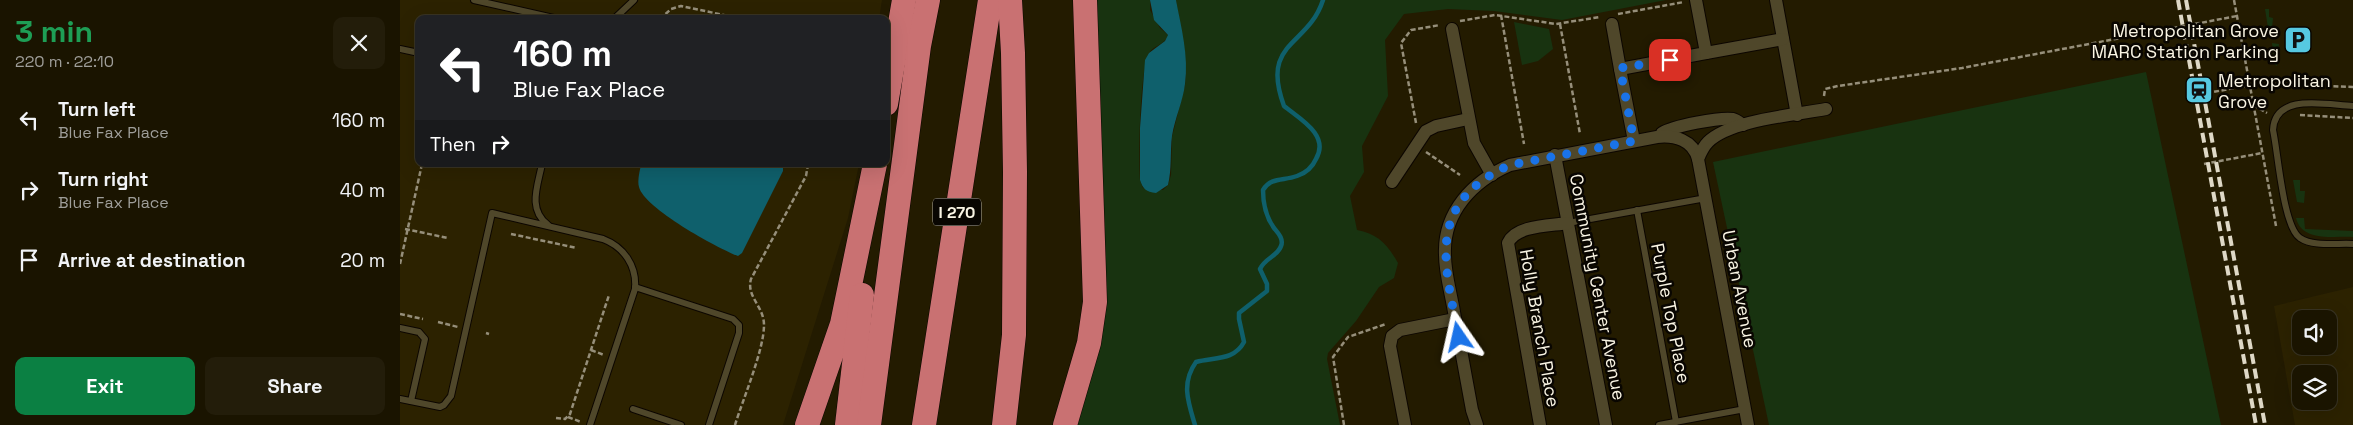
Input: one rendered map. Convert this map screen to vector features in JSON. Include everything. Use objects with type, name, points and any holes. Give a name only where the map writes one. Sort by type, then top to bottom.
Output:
[{"type":"highway","points":[[890,81],[904,0]]},
{"type":"highway","points":[[869,425],[918,56],[928,0]]},
{"type":"highway","name":"I 270","points":[[924,425],[990,0]]},
{"type":"highway","points":[[1004,425],[1014,335],[1015,172],[1010,0]]},
{"type":"highway","points":[[1064,425],[1089,343],[1095,302],[1085,0]]},
{"type":"highway","points":[[807,425],[842,324],[875,167]]},
{"type":"highway","points":[[847,425],[876,167]]},
{"type":"street","points":[[1776,0],[1797,115]]},
{"type":"street","points":[[1690,1],[1706,53]]},
{"type":"street","points":[[1613,17],[1620,68],[1634,141]]},
{"type":"street","points":[[1452,25],[1468,120],[1477,152],[1492,175]]},
{"type":"street","points":[[1620,68],[1783,39]]},
{"type":"street","points":[[1698,158],[1702,148],[1712,138],[1726,130],[1743,124],[1826,109]]},
{"type":"street","points":[[1473,425],[1445,255],[1448,229],[1455,211],[1464,198],[1492,175],[1510,165],[1658,137],[1671,129],[1724,119],[1734,120],[1743,124]]},
{"type":"street","points":[[1392,182],[1426,132],[1436,126],[1468,120]]},
{"type":"street","name":"Urban Avenue","points":[[1658,137],[1673,136],[1684,140],[1693,149],[1698,158],[1748,425]]},
{"type":"street","name":"Community Center Avenue","points":[[1555,156],[1606,425]]},
{"type":"street","name":"Holly Branch Place","points":[[1540,425],[1508,243],[1510,238],[1521,231],[1568,223]]},
{"type":"street","points":[[1405,425],[1390,346],[1392,336],[1400,330],[1455,319]]},
{"type":"street","points":[[1472,410],[1477,425]]},
{"type":"lane","points":[[474,0],[540,15]]},
{"type":"lane","points":[[618,15],[634,0]]},
{"type":"lane","points":[[400,49],[415,52]]},
{"type":"lane","points":[[2353,106],[2293,105],[2279,112],[2273,130],[2290,226],[2294,233],[2305,241],[2353,244]]},
{"type":"lane","points":[[541,167],[535,203],[541,218],[554,227]]},
{"type":"lane","points":[[1568,223],[1706,198]]},
{"type":"lane","name":"Purple Top Place","points":[[1637,210],[1676,422]]},
{"type":"lane","points":[[400,399],[440,407],[451,396],[492,213],[594,236],[618,247],[624,253],[633,270],[635,287],[590,425]]},
{"type":"lane","points":[[635,287],[733,320],[739,325],[739,332],[709,425]]},
{"type":"lane","points":[[400,328],[418,332],[424,339],[411,401]]},
{"type":"lane","points":[[633,409],[681,425]]},
{"type":"lane","points":[[1659,425],[1745,409]]},
{"type":"path","points":[[2234,0],[2276,226]]},
{"type":"path","points":[[1420,128],[1416,123],[1401,43],[1411,30],[1452,25],[1500,15],[1560,24],[1613,17],[1690,1]]},
{"type":"path","points":[[664,15],[671,9],[681,6],[724,15]]},
{"type":"path","points":[[1500,15],[1524,144]]},
{"type":"path","points":[[1826,109],[1823,93],[1828,88],[1962,68],[2237,16]]},
{"type":"path","points":[[1560,24],[1580,134]]},
{"type":"path","points":[[2192,96],[2250,85],[2279,84],[2353,87]]},
{"type":"path","points":[[2253,105],[2287,123],[2298,115],[2353,118]]},
{"type":"path","points":[[1422,150],[1460,175]]},
{"type":"path","points":[[2204,164],[2262,153]]},
{"type":"path","points":[[400,264],[406,229],[421,167]]},
{"type":"path","points":[[735,425],[760,349],[764,328],[762,312],[749,291],[750,279],[806,176],[808,167]]},
{"type":"path","points":[[406,229],[448,238]]},
{"type":"path","points":[[511,234],[577,248]]},
{"type":"path","points":[[556,418],[563,420],[568,417],[609,295]]},
{"type":"path","points":[[400,314],[423,319]]},
{"type":"path","points":[[438,322],[460,327]]},
{"type":"path","points":[[1344,425],[1333,357],[1348,337],[1374,327]]},
{"type":"path","points":[[568,417],[590,425]]},
{"type":"shaded area","points":[[400,0],[882,0],[880,15],[415,15],[415,167],[858,167],[848,218],[783,425],[400,425]]},
{"type":"shaded area","points":[[2353,287],[2353,425],[2295,425],[2292,410],[2337,410],[2337,365],[2292,365],[2292,408],[2274,306]]},
{"type":"green space","points":[[1093,0],[1150,0],[1150,10],[1160,28],[1168,35],[1165,40],[1151,50],[1146,62],[1142,94],[1139,153],[1140,180],[1143,188],[1163,190],[1168,185],[1171,175],[1172,137],[1185,85],[1186,73],[1185,53],[1176,0],[1666,0],[1562,20],[1494,11],[1448,9],[1404,14],[1385,40],[1388,96],[1362,146],[1364,172],[1350,196],[1357,230],[1371,234],[1381,241],[1390,250],[1398,263],[1394,278],[1379,287],[1356,321],[1328,353],[1327,359],[1340,425],[1074,425],[1086,383]]},
{"type":"green space","points":[[2265,9],[2269,9],[2269,17],[2273,18],[2272,28],[2268,28]]},
{"type":"green space","points":[[1514,22],[1549,29],[1553,49],[1538,61],[1522,65]]},
{"type":"green space","points":[[2272,43],[2279,44],[2277,66],[2274,64]]},
{"type":"green space","points":[[2146,72],[2221,425],[1769,425],[1713,162]]},
{"type":"green space","points":[[2293,180],[2300,180],[2300,191],[2305,191],[2304,203],[2297,202]]},
{"type":"green space","points":[[2296,218],[2304,218],[2305,229],[2353,231],[2353,237],[2327,237],[2311,234],[2299,226]]},
{"type":"water","points":[[1150,0],[1176,0],[1186,63],[1184,90],[1172,136],[1168,185],[1156,193],[1145,190],[1140,180],[1140,128],[1145,60],[1149,53],[1165,41],[1168,35],[1154,20]]},
{"type":"water","points":[[640,167],[783,167],[783,171],[742,253],[738,256],[714,245],[682,226],[654,206],[644,196],[639,187],[638,178]]},
{"type":"waterway","points":[[1195,425],[1187,393],[1191,370],[1196,362],[1223,357],[1240,348],[1244,342],[1239,313],[1267,291],[1267,284],[1260,269],[1277,252],[1282,243],[1279,234],[1267,215],[1263,190],[1274,181],[1306,172],[1311,168],[1319,150],[1319,142],[1311,128],[1284,106],[1278,85],[1278,69],[1282,56],[1316,15],[1323,0]]},
{"type":"railway","points":[[2178,0],[2256,425]]},
{"type":"railway","points":[[2186,0],[2265,425]]},
{"type":"place","name":"Metropolitan Grove MARC Station Parking","points":[[2298,40]]},
{"type":"place","name":"Metropolitan Grove","points":[[2199,90]]},
{"type":"route","points":[[1459,337],[1445,255],[1448,229],[1457,206],[1476,186],[1510,165],[1634,141],[1620,68],[1670,60]]}]
